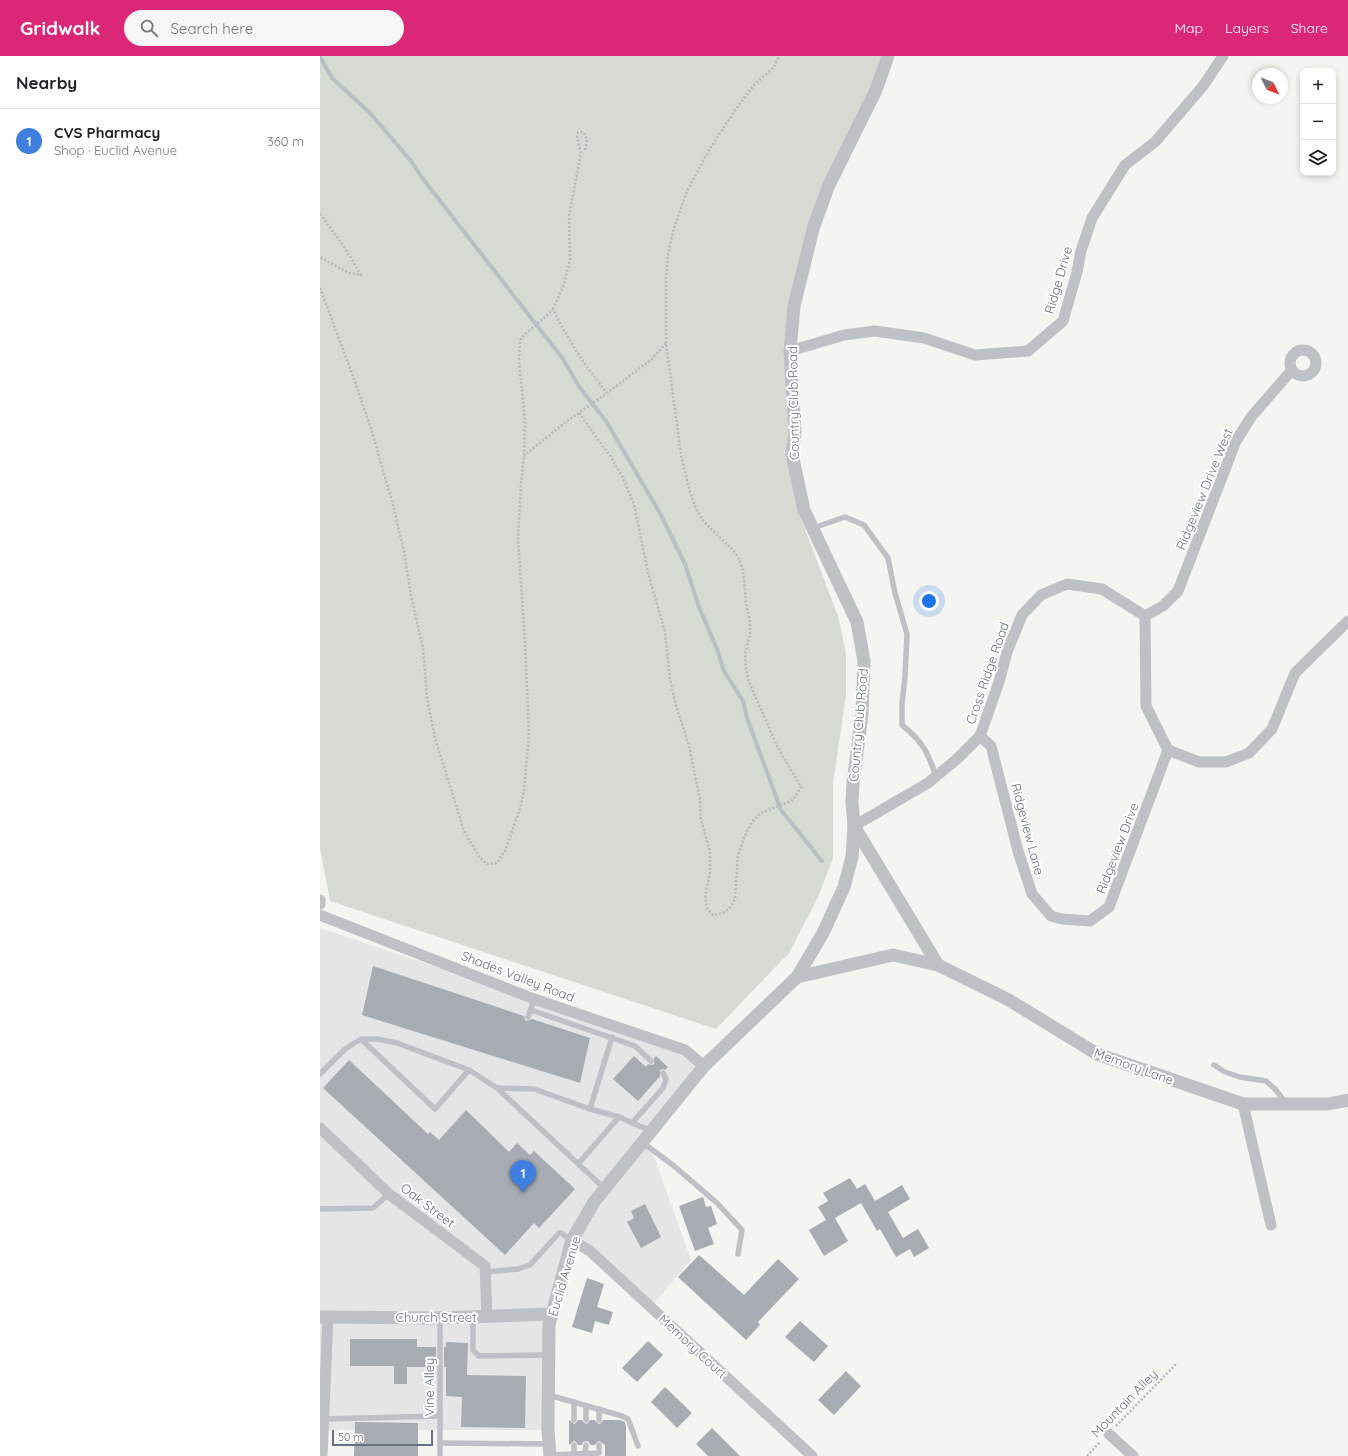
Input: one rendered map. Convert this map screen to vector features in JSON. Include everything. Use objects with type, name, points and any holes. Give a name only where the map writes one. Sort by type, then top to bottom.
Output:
[{"type":"street","name":"Country Club Road","points":[[704,1066],[797,977],[823,933],[844,887],[852,857],[854,826],[852,802],[853,783],[862,714],[864,661],[857,622],[804,510],[792,454],[795,433],[790,351],[794,306],[813,229],[828,187],[876,90],[888,56]]},
{"type":"street","name":"Ridge Drive","points":[[790,351],[844,334],[874,331],[924,338],[975,355],[1028,351],[1063,321],[1077,272],[1081,251],[1092,218],[1125,165],[1155,142],[1203,86],[1223,56]]},
{"type":"street","name":"Ridgeview Drive West","points":[[1144,616],[1163,606],[1178,591],[1236,441],[1251,417],[1291,371]]},
{"type":"street","name":"Cross Ridge Road","points":[[854,826],[928,783],[957,759],[980,736],[999,682],[1007,652],[1022,615],[1041,595],[1067,584],[1102,589],[1144,616]]},
{"type":"street","points":[[1144,616],[1146,706],[1168,750],[1199,762],[1226,762],[1249,752],[1272,729],[1295,673],[1348,621]]},
{"type":"street","name":"Ridgeview Lane","points":[[980,736],[991,746],[1018,851],[1032,894],[1051,916],[1062,920]]},
{"type":"street","name":"Ridgeview Drive","points":[[1062,920],[1090,921],[1109,907],[1168,750]]},
{"type":"street","name":"Country Club Road","points":[[854,826],[938,965]]},
{"type":"street","name":"Shades Valley Road","points":[[320,915],[534,999],[685,1050],[704,1066]]},
{"type":"street","points":[[797,977],[893,955],[938,965]]},
{"type":"street","name":"Memory Lane","points":[[938,965],[1009,1000],[1098,1054],[1243,1104],[1328,1104],[1348,1100]]},
{"type":"street","name":"Euclid Avenue","points":[[549,1452],[549,1325],[572,1240],[594,1202],[704,1066]]},
{"type":"street","points":[[1243,1104],[1271,1225]]},
{"type":"street","name":"Oak Street","points":[[320,1128],[389,1194],[485,1266],[485,1272]]},
{"type":"street","name":"Memory Court","points":[[572,1240],[590,1251],[812,1456]]},
{"type":"street","points":[[485,1272],[487,1317]]},
{"type":"street","name":"Church Street","points":[[324,1317],[440,1318],[552,1314]]},
{"type":"street","points":[[322,1456],[324,1419],[324,1317]]},
{"type":"street","points":[[1109,1434],[1133,1456]]},
{"type":"lane","points":[[813,529],[845,517],[864,525],[888,558],[895,593],[907,634],[902,703],[902,725],[914,735],[928,753],[936,776]]},
{"type":"lane","points":[[528,1017],[534,999]]},
{"type":"lane","points":[[531,1010],[635,1046],[651,1061]]},
{"type":"lane","points":[[590,1109],[612,1037]]},
{"type":"lane","points":[[361,1039],[435,1109],[469,1070]]},
{"type":"lane","points":[[320,1074],[345,1048],[361,1039],[377,1039],[397,1042],[469,1070],[497,1088],[604,1189]]},
{"type":"lane","points":[[1214,1065],[1225,1072],[1240,1077],[1266,1081],[1275,1089],[1286,1104]]},
{"type":"lane","points":[[633,1122],[663,1088],[666,1079],[663,1073]]},
{"type":"lane","points":[[497,1088],[534,1089],[590,1109],[633,1122],[651,1131]]},
{"type":"lane","points":[[578,1164],[619,1117]]},
{"type":"lane","points":[[642,1142],[674,1166],[717,1203],[742,1230],[738,1254]]},
{"type":"lane","points":[[320,1209],[373,1208],[389,1194]]},
{"type":"lane","points":[[485,1272],[518,1269],[530,1265],[559,1233],[572,1240]]},
{"type":"lane","points":[[473,1317],[473,1350],[479,1356],[548,1355]]},
{"type":"lane","name":"Vine Alley","points":[[440,1318],[440,1456]]},
{"type":"lane","points":[[548,1395],[599,1409],[628,1419],[638,1446]]},
{"type":"lane","points":[[574,1402],[574,1420]]},
{"type":"lane","points":[[586,1406],[586,1420]]},
{"type":"lane","points":[[599,1409],[599,1420]]},
{"type":"lane","points":[[324,1419],[440,1416]]},
{"type":"lane","points":[[440,1443],[574,1454],[599,1453],[599,1445]]},
{"type":"lane","points":[[574,1445],[574,1454]]},
{"type":"lane","points":[[585,1454],[586,1445]]},
{"type":"path","points":[[579,413],[610,456],[622,476],[634,504],[648,573],[665,632],[670,680],[675,702],[689,746],[700,798],[701,820],[710,852],[710,872],[705,898],[707,908],[713,915],[723,913],[730,907],[735,899],[738,855],[746,833],[761,813],[793,800],[801,786],[778,748],[749,682],[745,654],[750,636],[750,622],[746,603],[743,571],[740,561],[735,552],[704,522],[697,511],[690,492],[681,455],[666,343],[666,277],[668,254],[674,228],[687,191],[709,150],[738,106],[754,85],[774,67],[779,56]]},
{"type":"path","points":[[320,288],[338,332],[359,392],[392,502],[404,551],[411,596],[422,648],[427,698],[435,738],[464,831],[478,857],[488,864],[497,863],[505,851],[520,809],[524,790],[529,734],[518,540],[525,421],[519,348],[520,340],[527,331],[545,319],[553,309],[563,286],[570,260],[569,216],[581,153],[577,137],[578,132],[582,132],[587,139],[585,151]]},
{"type":"path","points":[[320,214],[343,245],[361,275],[349,273],[320,257]]},
{"type":"path","points":[[553,309],[566,335],[595,379],[607,393]]},
{"type":"path","points":[[524,456],[567,421],[652,359],[666,343]]},
{"type":"path","name":"Mountain Alley","points":[[1087,1456],[1176,1364]]},
{"type":"shaded area","points":[[320,56],[883,56],[788,305],[798,511],[838,616],[846,653],[846,695],[833,784],[833,858],[818,897],[789,953],[716,1029],[330,901],[320,848]]},
{"type":"shaded area","points":[[320,928],[685,1050],[704,1066],[647,1137],[691,1260],[651,1307],[572,1240],[549,1339],[548,1430],[320,1430]]},
{"type":"building","points":[[373,966],[524,1016],[525,1020],[527,1021],[532,1019],[590,1038],[580,1083],[362,1015]]},
{"type":"building","points":[[634,1056],[646,1067],[648,1064],[654,1064],[654,1058],[656,1056],[668,1067],[665,1070],[660,1070],[660,1076],[638,1101],[613,1079]]},
{"type":"building","points":[[349,1060],[428,1134],[430,1132],[439,1140],[466,1110],[509,1152],[517,1143],[530,1155],[534,1151],[575,1189],[539,1228],[534,1223],[505,1255],[323,1088]]},
{"type":"building","points":[[850,1178],[857,1189],[865,1184],[875,1201],[902,1185],[910,1199],[888,1212],[903,1238],[918,1229],[929,1248],[914,1257],[910,1249],[896,1257],[880,1229],[877,1231],[861,1203],[835,1218],[848,1241],[824,1256],[809,1230],[826,1220],[818,1207],[828,1201],[823,1193]]},
{"type":"building","points":[[703,1197],[706,1207],[711,1206],[717,1224],[708,1228],[714,1244],[695,1251],[679,1206]]},
{"type":"building","points":[[645,1204],[661,1237],[641,1248],[627,1222],[634,1218],[631,1211]]},
{"type":"building","points":[[699,1255],[744,1295],[778,1259],[799,1279],[758,1322],[760,1325],[746,1340],[678,1277]]},
{"type":"building","points":[[587,1278],[604,1284],[597,1307],[613,1312],[609,1325],[595,1321],[592,1333],[572,1327]]},
{"type":"building","points":[[800,1321],[828,1346],[814,1362],[785,1337]]},
{"type":"building","points":[[350,1339],[417,1339],[417,1347],[436,1347],[436,1367],[407,1367],[407,1384],[394,1384],[394,1366],[350,1366]]},
{"type":"building","points":[[648,1341],[663,1355],[637,1382],[622,1368]]},
{"type":"building","points":[[446,1342],[468,1343],[467,1375],[526,1376],[525,1428],[461,1427],[462,1397],[446,1396],[444,1347],[446,1347]]},
{"type":"building","points":[[846,1371],[861,1386],[834,1415],[818,1400]]},
{"type":"building","points":[[665,1387],[692,1413],[677,1428],[651,1402]]},
{"type":"building","points":[[569,1420],[574,1424],[578,1420],[582,1420],[586,1424],[590,1420],[595,1420],[599,1424],[603,1420],[620,1420],[625,1422],[626,1456],[605,1456],[605,1445],[599,1441],[595,1445],[590,1445],[589,1442],[586,1441],[583,1442],[582,1445],[578,1445],[574,1441],[569,1445]]},
{"type":"building","points":[[355,1422],[418,1423],[418,1456],[354,1456]]},
{"type":"building","points":[[712,1428],[740,1456],[708,1456],[696,1444]]},
{"type":"waterway","points":[[320,57],[333,79],[370,113],[411,161],[423,179],[563,359],[580,388],[606,421],[661,515],[685,564],[699,607],[717,649],[724,671],[743,701],[747,718],[781,810],[822,861]]},
{"type":"place","name":"CVS Pharmacy","points":[[523,1193]]}]
